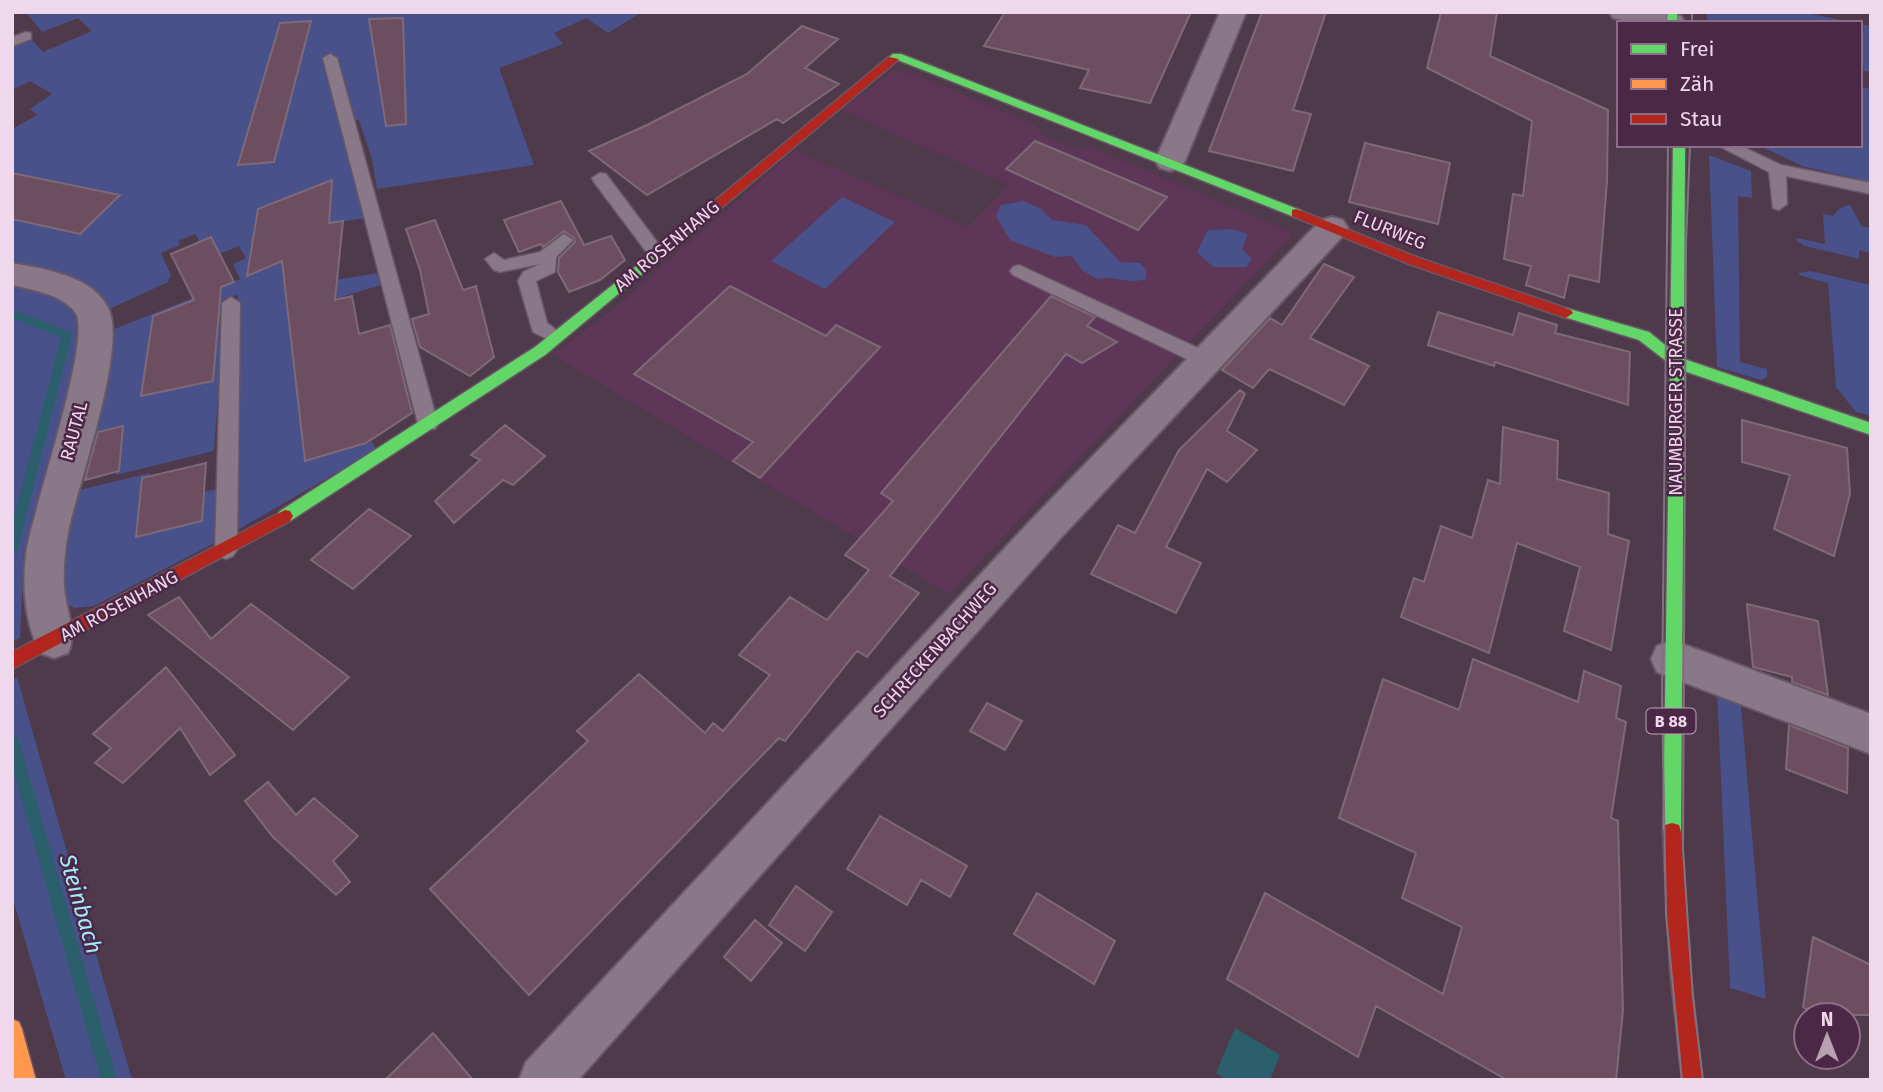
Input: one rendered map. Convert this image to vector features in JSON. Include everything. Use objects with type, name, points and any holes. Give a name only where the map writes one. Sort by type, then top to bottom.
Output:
[{"type":"street","points":[[1170,161],[1233,12]]},
{"type":"street","points":[[1622,12],[1672,19]]},
{"type":"street","name":"FLURWEG","points":[[897,56],[1170,161],[1332,228],[1552,309],[1644,337],[1676,362],[1706,374],[1871,429]]},
{"type":"street","name":"AM ROSENHANG","points":[[13,661],[226,550],[311,501],[557,337],[897,56]]},
{"type":"street","name":"NAUMBURGER STRASSE","points":[[1679,147],[1672,659],[1673,870],[1692,1080]]},
{"type":"street","name":"SCHRECKENBACHWEG","points":[[544,1080],[1045,530],[1204,359],[1332,228]]},
{"type":"street","name":"RAUTAL","points":[[12,274],[44,281],[78,295],[94,312],[98,327],[96,349],[63,471],[46,549],[43,601],[54,640]]},
{"type":"street","points":[[1672,659],[1871,734]]},
{"type":"street","points":[[12,1029],[26,1080]]},
{"type":"lane","points":[[330,58],[428,424]]},
{"type":"lane","points":[[1729,147],[1777,169],[1871,189]]},
{"type":"lane","points":[[1777,169],[1779,204]]},
{"type":"lane","points":[[600,178],[657,254]]},
{"type":"lane","points":[[494,259],[500,266],[508,266],[546,258],[564,240]]},
{"type":"lane","points":[[546,258],[549,268],[529,276],[527,281],[539,327],[557,337]]},
{"type":"lane","points":[[1019,271],[1204,359]]},
{"type":"lane","points":[[226,550],[231,303]]},
{"type":"shaded area","points":[[26,12],[642,12],[608,33],[586,18],[554,33],[563,44],[499,68],[534,165],[377,189],[372,159],[359,120],[343,120],[368,218],[315,225],[305,229],[298,236],[293,248],[284,288],[385,272],[387,283],[290,313],[305,460],[372,442],[376,450],[234,532],[238,295],[225,298],[214,451],[116,475],[123,426],[83,436],[107,332],[240,279],[233,264],[246,258],[239,246],[219,254],[200,242],[195,234],[178,241],[180,245],[161,253],[171,275],[168,282],[107,310],[12,264],[12,129],[37,115],[30,109],[52,94],[30,81],[12,90],[12,46],[30,38],[43,52],[92,31],[78,18],[42,32]]},
{"type":"shaded area","points":[[1707,12],[1801,12],[1846,21],[1707,21]]},
{"type":"shaded area","points":[[1862,24],[1871,26],[1871,72],[1862,70]]},
{"type":"shaded area","points":[[893,71],[915,74],[1036,125],[1041,134],[1072,148],[1089,146],[1291,232],[1290,237],[949,594],[553,355],[618,305],[795,150],[968,227],[1008,185],[841,110]]},
{"type":"shaded area","points":[[1862,87],[1871,89],[1871,182],[1802,166],[1762,147],[1862,147]]},
{"type":"shaded area","points":[[1709,155],[1751,171],[1752,198],[1738,196],[1740,362],[1767,369],[1767,377],[1761,380],[1717,367]]},
{"type":"shaded area","points":[[842,197],[895,222],[825,289],[771,261]]},
{"type":"shaded area","points":[[1023,201],[1040,208],[1052,220],[1086,225],[1120,262],[1140,263],[1146,270],[1146,279],[1097,279],[1083,271],[1072,256],[1055,257],[1010,240],[996,216],[1001,205]]},
{"type":"shaded area","points":[[1850,204],[1861,226],[1871,228],[1871,253],[1859,250],[1859,259],[1805,246],[1797,241],[1797,238],[1825,244],[1823,214],[1833,216],[1839,209]]},
{"type":"shaded area","points":[[1232,229],[1248,234],[1242,249],[1252,259],[1246,267],[1213,267],[1197,252],[1208,230]]},
{"type":"shaded area","points":[[1810,271],[1871,285],[1871,416],[1856,412],[1836,387],[1828,283],[1799,275]]},
{"type":"shaded area","points":[[12,282],[57,296],[75,310],[88,331],[37,547],[24,550],[20,638],[12,642]]},
{"type":"shaded area","points":[[150,473],[147,505],[139,507],[136,537],[202,521],[204,492],[220,488],[220,540],[94,606],[75,608],[61,602],[53,583],[71,492]]},
{"type":"shaded area","points":[[17,677],[132,1080],[66,1080],[12,896],[12,680]]},
{"type":"shaded area","points":[[1717,687],[1740,694],[1766,999],[1730,988]]},
{"type":"shaded area","points":[[1235,1028],[1280,1055],[1270,1080],[1227,1080],[1216,1073]]},
{"type":"building","points":[[1005,12],[1191,12],[1150,103],[1080,88],[1089,70],[984,46]]},
{"type":"building","points":[[1262,12],[1326,12],[1293,110],[1311,114],[1293,171],[1209,151]]},
{"type":"building","points":[[1441,12],[1497,12],[1490,56],[1608,110],[1607,181],[1599,282],[1569,275],[1564,298],[1526,285],[1531,266],[1504,259],[1513,194],[1523,196],[1532,121],[1427,68]]},
{"type":"building","points":[[403,18],[406,124],[386,126],[369,19]]},
{"type":"building","points":[[311,21],[274,162],[238,165],[280,23]]},
{"type":"building","points":[[802,26],[838,39],[805,68],[839,84],[783,123],[777,119],[647,195],[589,151],[747,74]]},
{"type":"building","points":[[1035,141],[1167,197],[1138,230],[1006,169]]},
{"type":"building","points":[[1365,143],[1450,163],[1438,224],[1349,202]]},
{"type":"building","points":[[12,173],[120,195],[80,234],[12,219]]},
{"type":"building","points":[[332,180],[329,223],[343,221],[335,300],[352,296],[359,334],[390,325],[412,413],[366,443],[305,461],[282,261],[247,276],[258,209]]},
{"type":"building","points":[[561,201],[584,245],[611,236],[625,260],[600,280],[569,292],[558,272],[559,258],[575,242],[574,238],[564,231],[543,247],[541,244],[519,252],[504,220]]},
{"type":"building","points":[[435,220],[463,290],[476,286],[494,357],[470,376],[420,347],[412,319],[429,314],[420,270],[406,229]]},
{"type":"building","points":[[211,237],[234,282],[221,287],[213,381],[141,396],[153,316],[194,300],[171,254]]},
{"type":"building","points":[[1324,264],[1354,277],[1310,338],[1369,366],[1344,405],[1269,369],[1253,388],[1222,370],[1270,318],[1282,325]]},
{"type":"building","points":[[730,286],[826,336],[836,325],[880,347],[760,478],[733,461],[753,442],[634,374]]},
{"type":"building","points":[[1051,296],[1095,317],[1087,326],[1117,342],[1082,363],[1066,354],[890,576],[919,593],[867,657],[857,651],[785,741],[779,738],[529,995],[430,889],[588,741],[577,731],[639,674],[705,733],[713,723],[723,731],[770,675],[739,655],[790,597],[827,620],[869,570],[845,555],[893,501],[881,493]]},
{"type":"building","points":[[1438,312],[1513,335],[1519,313],[1557,325],[1555,333],[1630,352],[1628,405],[1495,362],[1494,366],[1428,345]]},
{"type":"building","points":[[1240,390],[1245,394],[1227,431],[1257,450],[1227,482],[1207,469],[1166,547],[1201,563],[1176,613],[1091,574],[1118,525],[1135,533],[1179,450]]},
{"type":"building","points":[[1742,420],[1847,448],[1850,494],[1834,556],[1774,529],[1790,475],[1742,462]]},
{"type":"building","points":[[505,425],[545,456],[513,485],[503,480],[454,523],[435,501],[480,460],[471,455]]},
{"type":"building","points":[[123,426],[119,471],[85,480],[98,432]]},
{"type":"building","points":[[1503,427],[1558,441],[1557,479],[1609,493],[1608,534],[1629,541],[1611,650],[1564,631],[1580,567],[1517,543],[1489,653],[1401,617],[1414,578],[1424,582],[1441,526],[1472,538],[1488,480],[1500,484]]},
{"type":"building","points":[[206,463],[202,521],[136,537],[142,478]]},
{"type":"building","points":[[369,509],[411,536],[353,589],[311,560]]},
{"type":"building","points":[[179,597],[211,639],[251,604],[349,677],[293,730],[148,615]]},
{"type":"building","points":[[1747,604],[1818,621],[1828,695],[1792,682],[1792,677],[1753,667]]},
{"type":"building","points":[[1473,659],[1578,702],[1584,671],[1621,686],[1616,718],[1626,722],[1611,818],[1618,821],[1623,1011],[1616,1080],[1507,1080],[1376,1006],[1358,1057],[1227,979],[1265,893],[1443,994],[1462,927],[1402,898],[1416,853],[1339,818],[1383,679],[1459,710]]},
{"type":"building","points":[[166,667],[235,755],[210,775],[180,728],[123,783],[95,763],[111,748],[93,734]]},
{"type":"building","points":[[987,703],[1022,721],[1005,750],[970,731]]},
{"type":"building","points":[[1789,725],[1848,748],[1847,793],[1786,769]]},
{"type":"building","points":[[268,782],[296,815],[314,798],[358,836],[333,861],[350,882],[336,895],[273,837],[245,801]]},
{"type":"building","points":[[880,816],[967,866],[950,897],[921,880],[907,905],[847,869]]},
{"type":"building","points":[[796,886],[832,912],[805,951],[769,925]]},
{"type":"building","points":[[1037,893],[1115,941],[1094,984],[1014,934]]},
{"type":"building","points":[[755,920],[782,943],[751,981],[724,957]]},
{"type":"building","points":[[1813,937],[1871,965],[1871,1015],[1862,1015],[1862,1001],[1804,1001]]},
{"type":"building","points":[[433,1033],[473,1080],[385,1080]]},
{"type":"waterway","name":"Steinbach","points":[[12,314],[67,335],[12,549]]},
{"type":"waterway","name":"Steinbach","points":[[12,741],[109,1080]]},
{"type":"tram line","points":[[1666,21],[1667,12]]},
{"type":"tram line","points":[[1692,12],[1692,21]]},
{"type":"tram line","points":[[1668,147],[1662,696],[1666,915],[1682,1080]]},
{"type":"tram line","points":[[1690,147],[1686,243],[1683,849],[1693,998],[1703,1080]]},
{"type":"traffic: fast","points":[[1672,12],[1672,21]]},
{"type":"traffic: fast","points":[[893,59],[897,56],[1296,213]]},
{"type":"traffic: fast","points":[[1672,832],[1679,147]]},
{"type":"traffic: fast","points":[[285,516],[540,351],[704,216]]},
{"type":"traffic: fast","points":[[1566,313],[1644,336],[1677,362],[1706,374],[1871,429]]},
{"type":"traffic: slow","points":[[12,1029],[26,1080]]},
{"type":"traffic: jam","points":[[704,216],[893,59]]},
{"type":"traffic: jam","points":[[1296,213],[1414,261],[1566,313]]},
{"type":"traffic: jam","points":[[12,661],[285,516]]},
{"type":"traffic: jam","points":[[1672,832],[1680,968],[1692,1080]]}]
